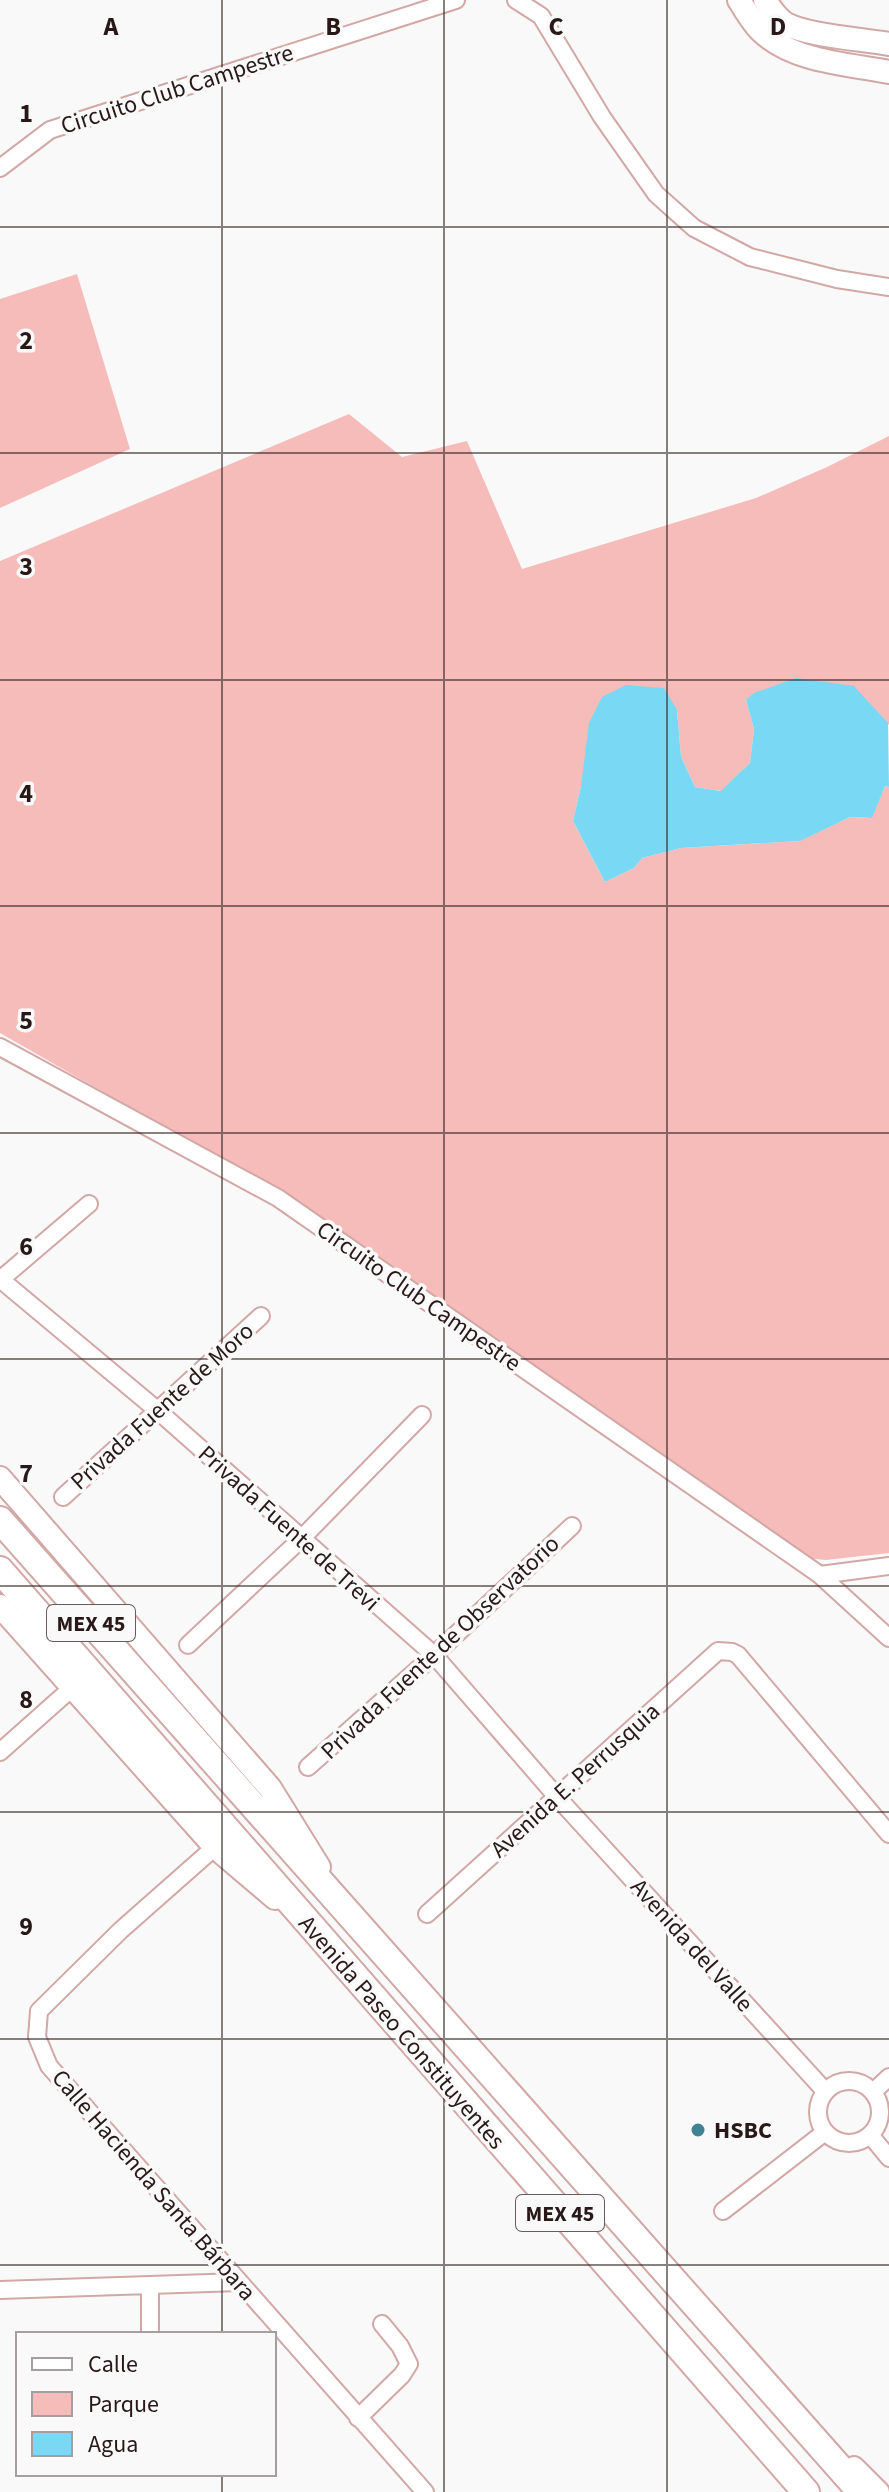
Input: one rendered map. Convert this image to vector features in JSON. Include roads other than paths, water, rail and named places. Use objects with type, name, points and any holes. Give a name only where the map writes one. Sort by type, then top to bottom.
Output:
[{"type":"highway","name":"Avenida Paseo Constituyentes","points":[[0,1520],[346,1913],[742,2354],[861,2492]]},
{"type":"highway","name":"Avenida Paseo Constituyentes","points":[[0,1570],[806,2492]]},
{"type":"main road","points":[[739,0],[761,31],[779,44],[809,56],[889,72]]},
{"type":"main road","points":[[765,0],[774,15],[788,25],[889,44]]},
{"type":"main road","points":[[0,1478],[270,1788],[346,1913]]},
{"type":"main road","points":[[0,1606],[215,1847],[316,1933]]},
{"type":"street","name":"Circuito Club Campestre","points":[[0,168],[50,130],[456,0]]},
{"type":"street","points":[[516,0],[541,16],[602,117],[656,194],[694,228],[750,257],[837,279],[889,287]]},
{"type":"street","name":"Circuito Club Campestre","points":[[0,1047],[278,1198],[820,1575],[889,1638]]},
{"type":"street","points":[[0,1280],[89,1204]]},
{"type":"street","name":"Privada Fuente de Trevi","points":[[0,1280],[157,1410],[434,1655],[558,1798]]},
{"type":"street","name":"Privada Fuente de Moro","points":[[63,1497],[261,1316]]},
{"type":"street","points":[[188,1645],[301,1539],[422,1415]]},
{"type":"street","name":"Privada Fuente de Observatorio","points":[[308,1767],[572,1526]]},
{"type":"street","points":[[820,1575],[889,1566]]},
{"type":"street","name":"Avenida E. Perrusquia","points":[[427,1914],[714,1653],[725,1650],[738,1655],[889,1834]]},
{"type":"street","points":[[0,1752],[73,1687]]},
{"type":"street","name":"Avenida del Valle","points":[[558,1798],[825,2091]]},
{"type":"street","name":"Calle Hacienda Santa Bárbara","points":[[215,1847],[121,1930],[39,2011],[37,2037],[49,2066],[425,2492]]},
{"type":"street","points":[[874,2091],[889,2077]]},
{"type":"street","points":[[852,2080],[874,2091],[880,2102],[881,2114],[871,2136],[859,2143],[847,2144],[834,2140],[825,2132],[819,2122],[818,2109],[825,2091],[840,2082],[852,2080]]},
{"type":"street","points":[[723,2211],[825,2132]]},
{"type":"street","points":[[871,2136],[889,2158]]},
{"type":"street","points":[[0,2290],[239,2282]]},
{"type":"street","points":[[150,2285],[150,2332]]},
{"type":"street","points":[[358,2418],[402,2375],[409,2364],[400,2346],[382,2324]]},
{"type":"street","name":"Avenida Paseo Constituyentes","points":[[742,2354],[879,2492]]},
{"type":"water","points":[[796,678],[854,686],[888,723],[889,787],[885,786],[872,818],[850,817],[800,841],[681,848],[642,858],[634,868],[605,882],[573,821],[589,723],[602,697],[626,685],[664,688],[677,710],[681,757],[695,787],[721,791],[750,763],[754,729],[746,700],[754,693]]},
{"type":"place","name":"HSBC","points":[[698,2130]]}]
